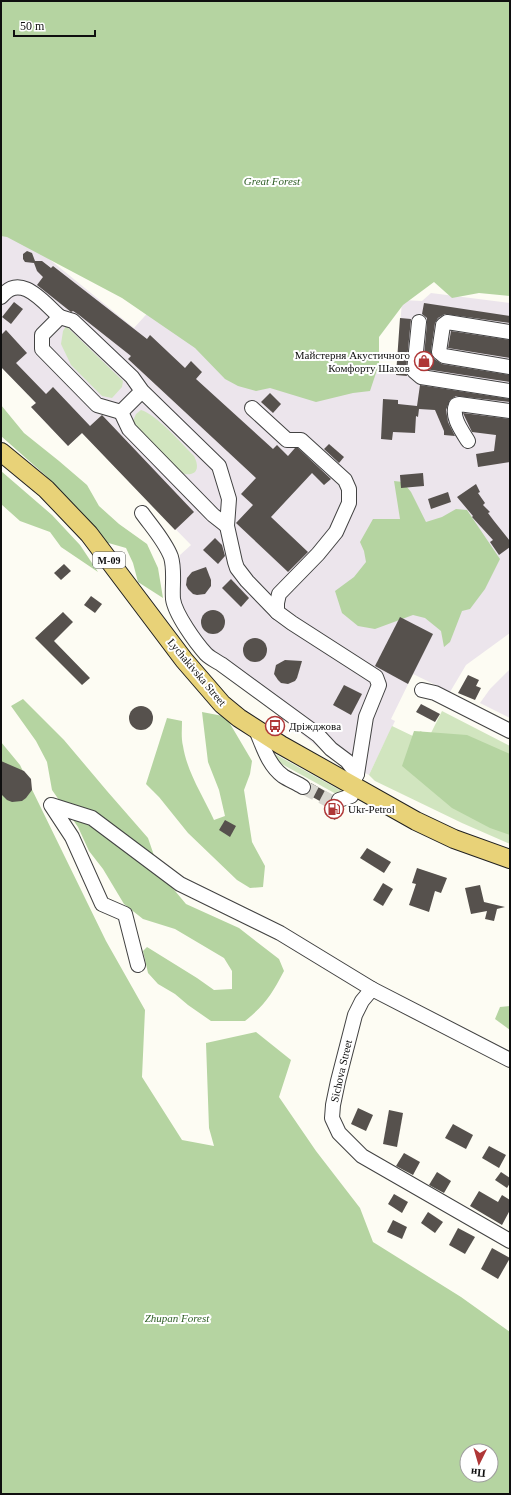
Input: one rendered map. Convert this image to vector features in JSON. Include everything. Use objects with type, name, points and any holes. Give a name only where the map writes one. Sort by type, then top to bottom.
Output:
[{"type":"main road","name":"Lychakivska Street","points":[[1,452],[46,489],[85,529],[202,681],[222,704],[256,730],[354,779],[421,823],[454,839],[510,860]]},
{"type":"street","points":[[1,297],[12,287],[19,287],[28,290],[60,317],[73,321],[132,377],[142,391],[219,466],[229,499],[228,526],[237,568],[247,581],[277,612],[376,677],[379,686],[366,717],[350,796],[339,800]]},
{"type":"street","points":[[60,317],[42,335],[42,349],[97,405],[121,412],[129,429],[213,515],[228,526]]},
{"type":"street","points":[[419,322],[414,371],[417,374],[421,377],[510,391]]},
{"type":"street","points":[[510,332],[446,322],[443,325],[439,352],[444,356],[510,367]]},
{"type":"street","points":[[121,412],[142,391]]},
{"type":"street","points":[[468,442],[457,421],[454,411],[456,405],[459,404],[510,411]]},
{"type":"street","points":[[252,408],[287,440],[301,440],[345,480],[349,489],[349,503],[336,532],[318,554],[280,594],[277,603],[277,612]]},
{"type":"street","points":[[142,513],[159,536],[171,557],[175,610],[195,640],[207,655],[318,735],[331,749],[347,761],[354,779]]},
{"type":"street","points":[[422,690],[435,693],[510,731]]},
{"type":"street","points":[[256,730],[268,759],[275,768],[283,775],[303,787]]},
{"type":"street","points":[[138,965],[125,914],[102,904],[72,837],[51,806],[92,818],[180,884],[280,933],[372,989],[510,1060]]},
{"type":"street","name":"Sichova Street","points":[[372,989],[362,1001],[355,1015],[338,1081],[332,1118],[339,1133],[362,1156],[510,1241]]},
{"type":"shaded area","points":[[1,231],[43,254],[134,328],[153,307],[277,372],[397,369],[402,300],[422,301],[431,293],[510,303],[510,633],[466,665],[450,692],[413,674],[391,719],[395,721],[369,775],[325,753],[281,717],[288,706],[203,645],[176,605],[177,576],[180,555],[191,545],[82,433],[68,446],[31,407],[36,403],[1,367]]},
{"type":"shaded area","points":[[510,669],[510,718],[480,703],[490,689]]},
{"type":"green space","name":"Great Forest","points":[[1,1],[510,1],[510,296],[479,293],[452,298],[434,282],[403,305],[379,337],[379,364],[370,391],[353,393],[316,402],[270,388],[256,391],[238,386],[225,379],[195,348],[122,298],[7,237],[1,236]]},
{"type":"green space","points":[[66,326],[123,381],[122,387],[112,398],[102,396],[71,365],[61,344],[63,331]]},
{"type":"green space","points":[[1,405],[24,433],[87,485],[99,506],[119,524],[147,544],[158,568],[163,598],[138,582],[133,563],[126,548],[105,542],[85,517],[45,475],[1,436]]},
{"type":"green space","points":[[141,410],[154,417],[161,423],[194,456],[197,466],[195,472],[192,474],[183,474],[178,472],[134,427],[133,421],[136,414]]},
{"type":"green space","points":[[1,471],[52,515],[80,545],[98,572],[61,547],[50,532],[20,521],[1,504]]},
{"type":"green space","points":[[394,481],[403,482],[411,492],[426,522],[442,517],[456,509],[467,510],[500,559],[485,589],[470,609],[462,611],[450,642],[444,647],[441,631],[425,618],[413,615],[375,629],[358,626],[342,613],[335,591],[354,577],[366,562],[364,551],[360,542],[373,519],[400,519]]},
{"type":"green space","points":[[23,699],[64,740],[148,838],[160,873],[186,904],[239,928],[279,959],[284,971],[280,979],[272,993],[258,1010],[245,1021],[211,1021],[175,994],[158,984],[148,973],[143,951],[147,947],[214,990],[232,989],[232,971],[224,958],[175,929],[143,919],[124,904],[103,869],[89,851],[78,827],[52,790],[47,762],[36,741],[11,706]]},
{"type":"green space","points":[[442,711],[510,746],[510,844],[462,823],[375,781],[369,775],[392,726],[417,738],[420,731],[430,735]]},
{"type":"green space","points":[[202,712],[223,716],[229,722],[252,761],[250,774],[244,790],[252,842],[265,866],[263,887],[250,888],[237,880],[188,833],[159,797],[146,784],[167,718],[182,721],[182,743],[192,775],[214,820],[225,816],[219,790],[208,762]]},
{"type":"green space","points":[[414,731],[467,735],[510,754],[510,835],[490,828],[452,808],[402,766]]},
{"type":"green space","name":"Zhupan Forest","points":[[1,742],[20,765],[106,941],[145,1010],[142,1077],[182,1140],[214,1146],[209,1128],[206,1043],[256,1032],[291,1060],[279,1097],[316,1151],[360,1208],[373,1242],[461,1297],[510,1332],[510,1494],[1,1494]]},
{"type":"green space","points":[[273,753],[347,794],[338,795],[289,768],[280,763]]},
{"type":"green space","points":[[510,1006],[510,1030],[495,1019],[500,1007]]},
{"type":"building","points":[[27,251],[32,253],[35,261],[42,261],[51,268],[53,266],[147,339],[150,335],[185,368],[191,361],[202,372],[196,379],[273,449],[277,445],[288,456],[295,448],[298,448],[331,479],[324,485],[312,473],[271,517],[308,552],[288,572],[236,523],[253,505],[241,494],[256,478],[128,359],[131,356],[79,315],[73,311],[71,312],[37,285],[43,277],[37,271],[34,263],[25,262],[23,259],[23,254]]},
{"type":"building","points":[[14,302],[23,309],[11,324],[2,317]]},
{"type":"building","points":[[424,303],[510,316],[510,323],[445,314],[438,318],[435,323],[431,351],[433,358],[442,364],[510,375],[510,382],[425,369],[423,367],[427,318],[422,314]]},
{"type":"building","points":[[400,318],[411,319],[406,370],[407,376],[396,375]]},
{"type":"building","points":[[6,330],[27,353],[16,363],[46,394],[53,387],[90,426],[102,415],[194,512],[175,530],[82,433],[68,446],[31,407],[36,403],[1,367],[1,335]]},
{"type":"building","points":[[451,331],[510,340],[510,358],[448,348]]},
{"type":"building","points":[[420,385],[510,399],[510,402],[456,396],[450,400],[446,410],[448,422],[455,436],[444,435],[444,431],[435,410],[419,409],[418,417],[416,416],[415,433],[393,432],[392,440],[381,439],[383,399],[398,400],[398,404],[417,406]]},
{"type":"building","points":[[270,393],[281,404],[273,413],[261,402]]},
{"type":"building","points":[[463,413],[510,419],[510,462],[478,467],[476,454],[494,451],[496,435],[472,432]]},
{"type":"building","points":[[329,444],[344,457],[339,463],[324,449]]},
{"type":"building","points":[[423,473],[424,486],[401,488],[400,475]]},
{"type":"building","points":[[476,484],[480,492],[478,493],[485,503],[483,505],[490,512],[488,513],[510,541],[510,547],[499,555],[490,542],[493,540],[472,517],[473,516],[457,497]]},
{"type":"building","points":[[448,492],[451,502],[431,509],[428,499]]},
{"type":"building","points":[[215,538],[222,545],[225,556],[218,564],[203,550]]},
{"type":"building","points":[[64,564],[71,571],[61,580],[54,573]]},
{"type":"building","points":[[206,567],[211,580],[211,586],[205,594],[193,594],[186,585],[187,578],[192,572]]},
{"type":"building","points":[[231,579],[249,598],[241,607],[222,588]]},
{"type":"building","points":[[91,596],[102,604],[95,613],[84,605]]},
{"type":"building","points":[[213,610],[221,614],[225,622],[221,630],[213,634],[205,630],[201,622],[205,614]]},
{"type":"building","points":[[63,612],[73,622],[54,641],[90,678],[82,685],[35,638]]},
{"type":"building","points":[[400,617],[433,634],[408,684],[375,666]]},
{"type":"building","points":[[255,638],[263,642],[267,650],[263,658],[255,662],[247,658],[243,650],[247,642]]},
{"type":"building","points":[[285,660],[302,661],[297,678],[295,681],[288,684],[281,683],[274,674],[276,665]]},
{"type":"building","points":[[468,675],[479,680],[476,686],[481,688],[475,700],[458,693]]},
{"type":"building","points":[[344,685],[362,694],[351,715],[333,705]]},
{"type":"building","points":[[421,704],[440,714],[435,722],[416,712]]},
{"type":"building","points":[[141,706],[149,710],[153,718],[149,726],[141,730],[133,726],[129,718],[133,710]]},
{"type":"building","points":[[1,761],[24,771],[31,779],[32,790],[22,801],[12,802],[7,800],[1,794]]},
{"type":"building","points":[[311,783],[332,795],[331,802],[333,806],[341,808],[335,820],[325,814],[327,805],[307,794],[310,791]]},
{"type":"building","points":[[225,820],[236,826],[230,837],[219,830]]},
{"type":"building","points":[[367,848],[391,862],[384,873],[360,858]]},
{"type":"building","points":[[417,868],[447,878],[441,893],[435,891],[429,912],[409,905],[416,884],[412,883]]},
{"type":"building","points":[[383,883],[393,889],[383,906],[373,900]]},
{"type":"building","points":[[480,885],[484,902],[505,907],[497,909],[494,921],[485,919],[487,911],[471,914],[465,888]]},
{"type":"building","points":[[358,1108],[373,1115],[366,1131],[351,1124]]},
{"type":"building","points":[[389,1110],[403,1113],[397,1147],[383,1144]]},
{"type":"building","points":[[453,1124],[473,1135],[466,1149],[445,1138]]},
{"type":"building","points":[[489,1146],[506,1155],[499,1168],[482,1158]]},
{"type":"building","points":[[404,1153],[420,1162],[413,1175],[396,1166]]},
{"type":"building","points":[[437,1172],[451,1181],[444,1193],[429,1185]]},
{"type":"building","points":[[501,1172],[510,1178],[510,1183],[507,1188],[495,1180]]},
{"type":"building","points":[[479,1191],[498,1202],[502,1195],[510,1200],[510,1210],[502,1225],[470,1206]]},
{"type":"building","points":[[394,1194],[408,1202],[402,1213],[388,1204]]},
{"type":"building","points":[[428,1212],[443,1222],[435,1233],[421,1223]]},
{"type":"building","points":[[393,1220],[407,1227],[402,1239],[387,1232]]},
{"type":"building","points":[[458,1228],[475,1237],[465,1254],[449,1245]]},
{"type":"building","points":[[492,1248],[510,1258],[498,1279],[481,1269]]},
{"type":"tunnel","points":[[303,787],[332,802],[339,800]]},
{"type":"place","name":"Майстерня Акустичного Комфорту Шахов","points":[[424,361]]},
{"type":"place","name":"Дріжджова","points":[[275,726]]},
{"type":"place","name":"Ukr-Petrol","points":[[334,809]]}]
